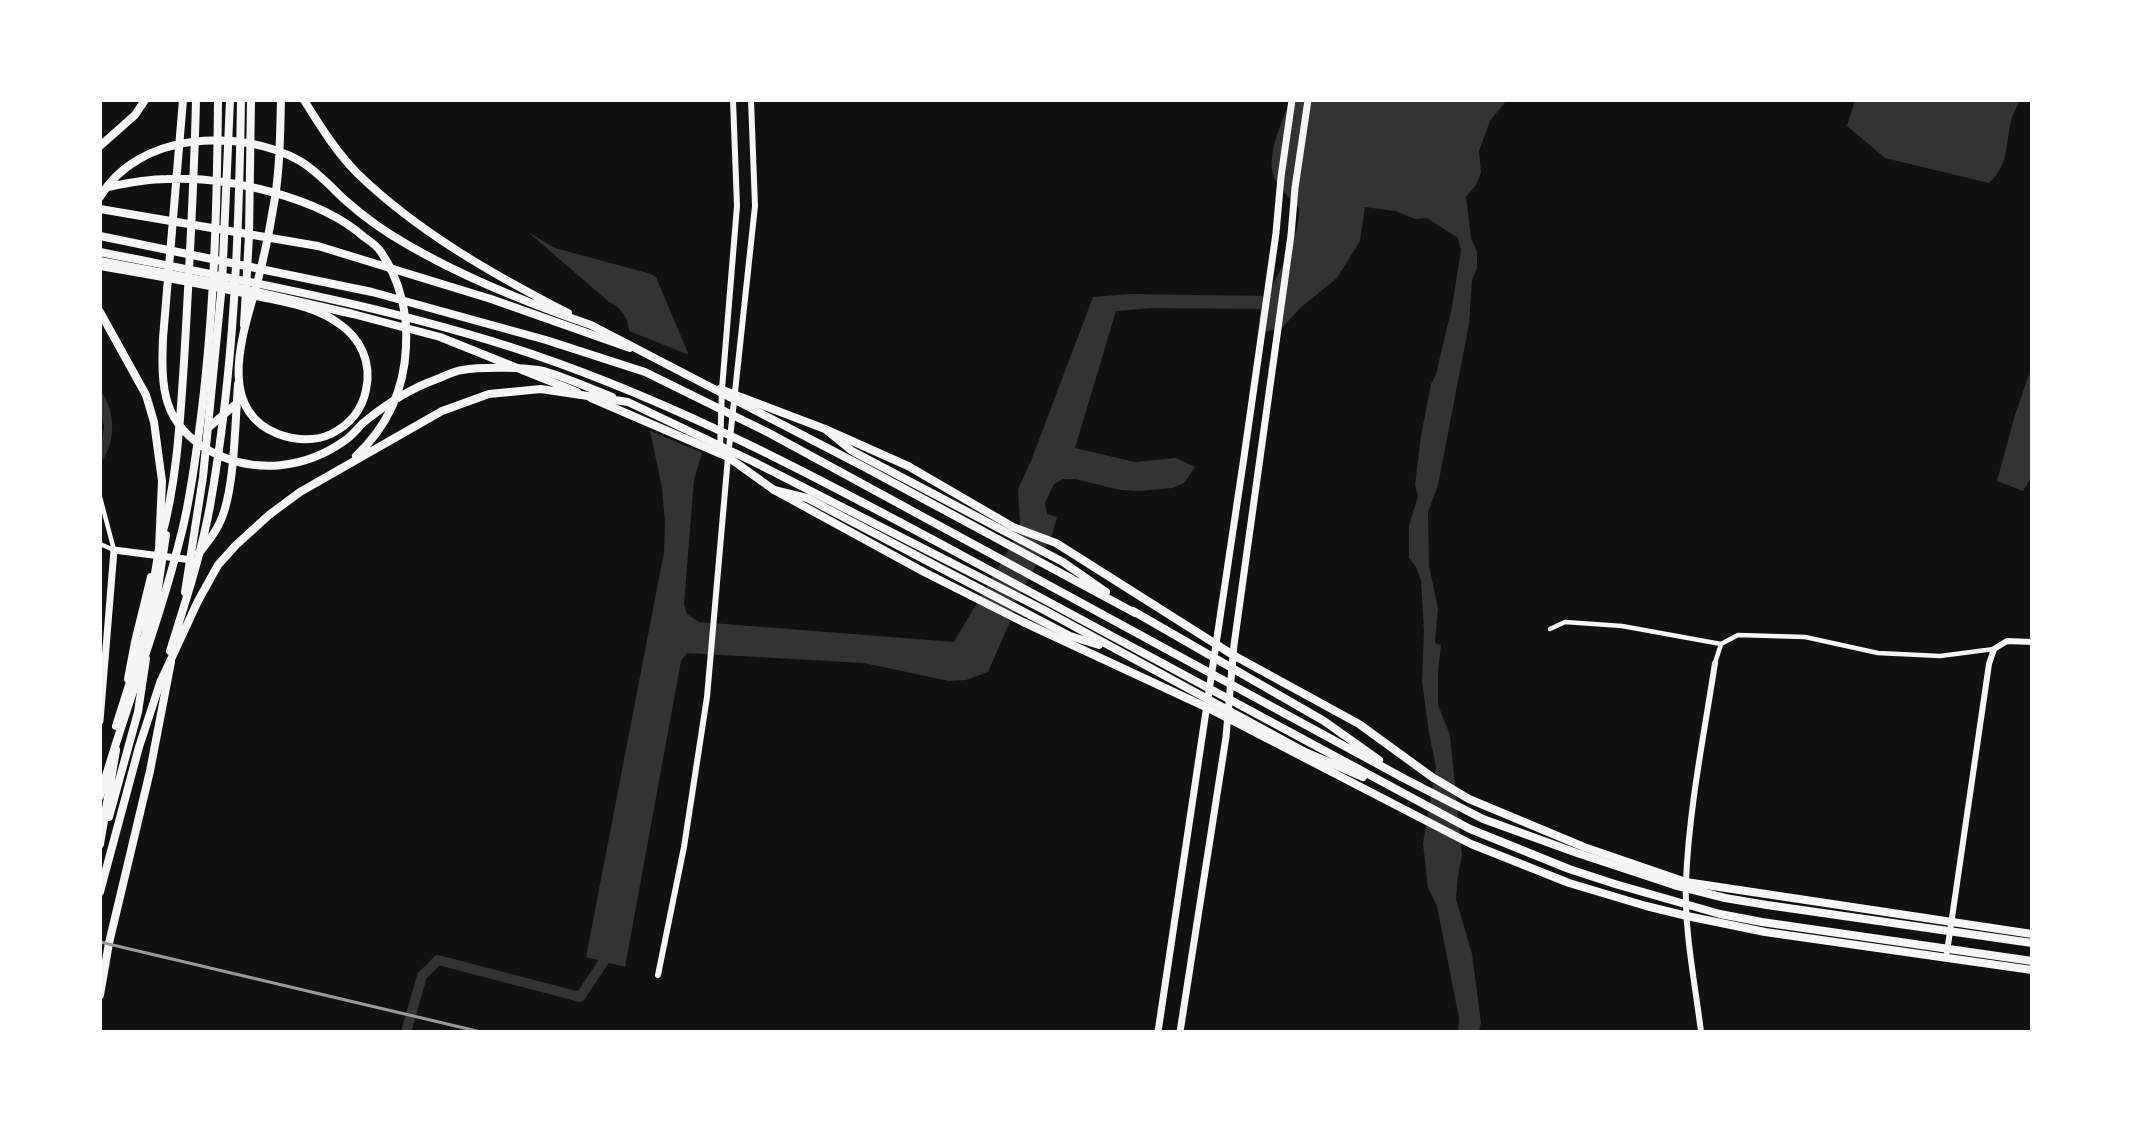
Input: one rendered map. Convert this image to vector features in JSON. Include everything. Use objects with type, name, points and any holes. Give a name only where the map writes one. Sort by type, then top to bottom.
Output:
[{"type":"main road","points":[[100,146],[135,116],[145,100]]},
{"type":"main road","points":[[183,100],[162,372],[165,397],[171,414],[184,432],[198,444],[236,462],[275,467],[295,464],[317,456],[347,438],[378,411],[411,389],[461,370],[491,368],[542,370],[628,402],[754,462],[1044,610],[1305,752],[1409,796]]},
{"type":"main road","points":[[100,846],[138,712],[160,556],[173,486],[189,277],[196,100]]},
{"type":"main road","points":[[100,796],[163,600],[182,535],[190,493],[204,396],[210,320],[218,100]]},
{"type":"main road","points":[[100,995],[150,771],[192,560],[222,284],[230,100]]},
{"type":"main road","points":[[100,892],[139,747],[160,683],[210,507],[224,407],[236,273],[241,100]]},
{"type":"main road","points":[[192,560],[211,540],[221,521],[230,489],[247,290],[251,100]]},
{"type":"main road","points":[[100,266],[140,273],[245,293],[254,295],[314,311],[337,321],[358,341],[367,368],[367,384],[362,404],[348,423],[327,436],[311,439],[282,435],[263,427],[250,414],[239,388],[238,375],[244,329],[250,309],[253,298],[256,287],[265,254],[274,206],[279,164],[280,100]]},
{"type":"main road","points":[[304,100],[336,148],[357,173],[416,222],[536,297],[866,468],[1135,613],[1324,721],[1405,779]]},
{"type":"main road","points":[[1158,1032],[1208,708],[1276,233],[1292,100]]},
{"type":"main road","points":[[1180,1032],[1228,718],[1233,656],[1308,100]]},
{"type":"main road","points":[[100,197],[117,176],[133,163],[152,152],[172,145],[221,141],[264,147],[302,162],[366,217],[408,245],[548,310],[591,325]]},
{"type":"main road","points":[[100,188],[168,178],[221,182],[249,187],[294,199],[325,211],[354,228],[380,250],[398,283],[404,309],[407,336],[404,367],[398,395],[385,422],[366,446],[345,466]]},
{"type":"main road","points":[[100,209],[318,246],[491,299],[623,345],[735,395],[825,429],[908,466],[1013,527],[1056,543],[1233,656],[1359,724],[1432,777],[1469,799],[1584,846],[1686,882],[2031,934]]},
{"type":"main road","points":[[100,236],[321,280],[383,295],[546,340],[645,372],[769,433],[1405,779],[1483,819],[1674,885],[1725,898],[2031,943]]},
{"type":"main road","points":[[100,252],[241,280],[452,330],[534,355],[651,400],[761,449],[811,475],[1470,829],[1569,869],[1720,914],[2031,961]]},
{"type":"main road","points":[[100,261],[222,284],[440,337],[639,417],[728,457],[774,490],[914,567],[1023,622],[1208,708],[1471,844],[1569,883],[1646,906],[1765,932],[2031,970]]},
{"type":"main road","points":[[100,312],[146,395],[154,422],[162,482],[161,524],[145,635],[111,742],[108,769]]},
{"type":"main road","points":[[100,324],[117,341]]},
{"type":"main road","points":[[160,683],[198,601],[218,565],[243,537],[300,492],[442,411],[489,394],[541,389],[628,402]]},
{"type":"main road","points":[[208,428],[237,403]]},
{"type":"main road","points":[[825,429],[852,451],[1063,562],[1135,613]]},
{"type":"main road","points":[[774,490],[807,498],[1070,636],[1115,650]]},
{"type":"main road","points":[[100,721],[114,550],[192,560]]},
{"type":"main road","points":[[100,846],[135,642],[160,556]]},
{"type":"street","points":[[720,453],[722,389],[737,206],[732,100]]},
{"type":"street","points":[[658,975],[686,836],[711,661],[728,457],[755,206],[751,100]]},
{"type":"street","points":[[100,497],[114,550]]},
{"type":"street","points":[[100,544],[114,550]]},
{"type":"street","points":[[1550,629],[1566,622],[1622,627],[1721,644],[1738,634],[1805,637],[1878,653],[1940,656],[1994,649],[2007,641],[2031,642]]},
{"type":"street","points":[[1701,1032],[1687,916],[1686,882],[1691,823],[1715,663],[1721,644]]},
{"type":"street","points":[[1947,958],[1989,664],[1994,649]]},
{"type":"shaded area","points":[[1855,100],[2020,101],[2012,119],[2003,162],[1989,183],[1885,158],[1847,126]]},
{"type":"shaded area","points":[[1289,101],[1506,101],[1490,121],[1479,151],[1481,173],[1476,185],[1466,197],[1471,238],[1477,252],[1477,268],[1472,280],[1469,324],[1438,485],[1428,512],[1429,566],[1438,608],[1435,643],[1441,645],[1438,705],[1450,735],[1462,856],[1456,899],[1472,954],[1481,1023],[1479,1031],[1458,1031],[1459,1018],[1437,906],[1428,888],[1423,843],[1436,767],[1422,681],[1424,631],[1421,581],[1416,567],[1409,558],[1409,526],[1418,496],[1415,485],[1421,436],[1431,384],[1436,374],[1452,307],[1461,250],[1458,238],[1427,218],[1415,219],[1395,211],[1365,207],[1360,241],[1337,278],[1299,309],[1282,328],[1264,332],[1259,319],[1261,309],[1154,308],[1116,311],[1075,448],[1135,462],[1176,458],[1195,467],[1184,483],[1172,488],[1120,490],[1075,479],[1063,479],[1054,484],[1045,503],[1047,514],[1057,517],[1052,535],[1016,603],[988,672],[966,680],[949,681],[864,663],[687,653],[681,661],[625,967],[586,957],[664,552],[665,522],[662,488],[627,320],[617,307],[528,232],[555,248],[656,277],[688,353],[706,439],[694,480],[684,604],[687,614],[699,622],[954,642],[1013,542],[1020,523],[1018,489],[1031,461],[1093,297],[1130,294],[1267,296],[1289,253],[1298,220],[1299,208],[1277,183],[1272,164],[1275,142]]},
{"type":"shaded area","points":[[2031,369],[2031,478],[2023,491],[1997,481],[2015,415]]},
{"type":"shaded area","points":[[101,391],[112,418],[112,436],[101,463],[104,427]]},
{"type":"pier","points":[[624,329],[692,356],[709,439],[705,454],[646,429]]},
{"type":"waterway","points":[[406,1032],[422,976],[438,960],[580,997],[610,952]]},
{"type":"railway","points":[[100,942],[481,1032]]}]
